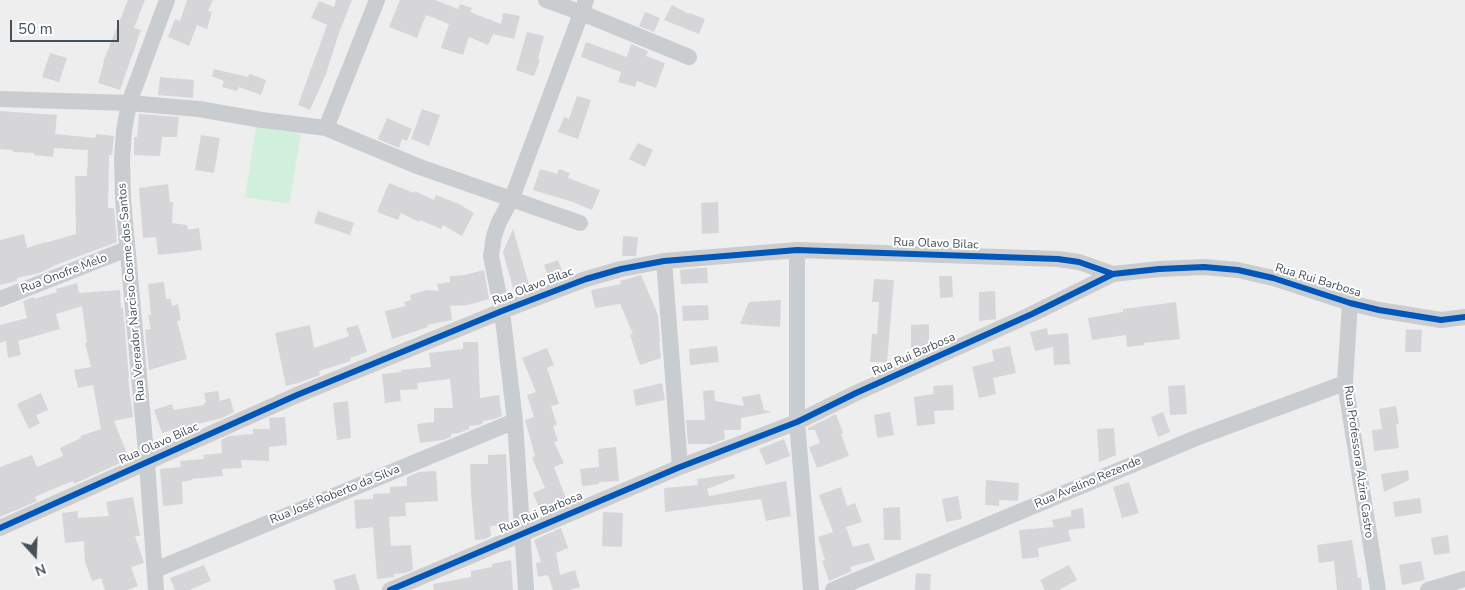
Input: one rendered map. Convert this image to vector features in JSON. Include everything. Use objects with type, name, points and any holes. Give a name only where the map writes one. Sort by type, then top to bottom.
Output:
[{"type":"street","name":"Rua Vereador Narciso Cosme dos Santos","points":[[156,590],[147,463],[123,199],[122,159],[129,103],[167,0]]},
{"type":"street","points":[[326,128],[377,0]]},
{"type":"street","points":[[546,0],[584,6],[688,57]]},
{"type":"street","points":[[526,590],[515,421],[502,311],[490,256],[499,222],[512,198],[584,6]]},
{"type":"street","points":[[0,99],[129,103],[198,109],[326,128],[417,166],[580,223]]},
{"type":"street","name":"Rua Onofre Melo","points":[[0,299],[127,249]]},
{"type":"street","points":[[797,250],[796,422],[811,590]]},
{"type":"street","name":"Rua Olavo Bilac","points":[[0,528],[296,395],[502,311],[586,279],[621,269],[664,261],[797,250],[1058,259],[1078,262],[1113,274]]},
{"type":"street","points":[[664,261],[680,467]]},
{"type":"street","name":"Rua Rui Barbosa","points":[[390,590],[680,467],[796,422],[1032,314],[1113,274],[1204,266],[1238,270],[1273,278],[1350,303],[1379,310],[1441,320],[1465,317]]},
{"type":"street","name":"Rua Professora Alzira Castro","points":[[1350,303],[1345,383],[1378,590]]},
{"type":"street","name":"Rua Avelino Rezende","points":[[833,590],[1196,438],[1345,383]]},
{"type":"street","name":"Rua José Roberto da Silva","points":[[155,570],[515,421]]},
{"type":"street","points":[[1428,590],[1465,579]]},
{"type":"green space","points":[[256,127],[301,134],[289,204],[245,197]]},
{"type":"building","points":[[128,0],[145,0],[134,28],[141,30],[120,90],[98,83],[103,62]]},
{"type":"building","points":[[187,0],[213,0],[208,11],[212,12],[207,29],[197,25],[189,46],[168,37],[175,19],[180,21]]},
{"type":"building","points":[[336,0],[352,0],[326,74],[310,110],[298,105],[327,25],[311,18],[319,1],[334,7]]},
{"type":"building","points":[[400,0],[435,0],[458,9],[460,4],[472,8],[470,12],[501,24],[503,13],[520,16],[514,39],[493,34],[488,45],[469,37],[463,55],[441,48],[449,24],[426,15],[417,38],[389,27]]},
{"type":"building","points":[[672,5],[689,14],[705,19],[699,34],[664,20]]},
{"type":"building","points":[[645,12],[660,18],[654,32],[639,26]]},
{"type":"building","points":[[527,32],[544,36],[538,59],[540,60],[534,76],[516,70]]},
{"type":"building","points":[[586,42],[627,57],[631,44],[648,51],[646,56],[665,63],[656,88],[637,81],[635,87],[618,82],[621,72],[581,57]]},
{"type":"building","points":[[50,53],[67,58],[59,82],[42,77]]},
{"type":"building","points":[[214,69],[248,77],[250,74],[266,80],[261,95],[239,87],[237,91],[222,87],[224,81],[212,76]]},
{"type":"building","points":[[160,77],[194,80],[193,98],[158,95]]},
{"type":"building","points":[[577,96],[591,100],[578,139],[558,132],[564,117],[569,119]]},
{"type":"building","points":[[422,109],[440,115],[429,146],[411,139]]},
{"type":"building","points":[[0,111],[57,115],[55,134],[95,138],[96,134],[114,136],[112,155],[109,155],[108,208],[114,208],[117,242],[39,273],[17,278],[17,281],[0,285],[0,240],[24,234],[27,248],[76,234],[75,176],[87,176],[88,150],[54,148],[53,157],[0,149]]},
{"type":"building","points":[[139,114],[179,117],[177,137],[162,137],[160,156],[134,155],[134,137],[137,137]]},
{"type":"building","points":[[387,118],[412,129],[407,141],[402,139],[399,148],[378,139]]},
{"type":"building","points":[[201,135],[220,138],[214,173],[195,170]]},
{"type":"building","points":[[638,143],[653,150],[645,167],[629,159]]},
{"type":"building","points":[[540,169],[557,174],[559,169],[570,173],[568,178],[600,190],[592,210],[533,190]]},
{"type":"building","points":[[389,183],[414,193],[415,191],[434,200],[436,195],[459,204],[474,213],[462,236],[443,225],[441,229],[420,220],[419,222],[401,213],[398,220],[377,212]]},
{"type":"building","points":[[168,184],[170,202],[173,202],[172,223],[187,225],[188,230],[199,228],[202,250],[158,255],[156,237],[143,238],[139,188]]},
{"type":"building","points":[[718,202],[719,233],[702,234],[701,203]]},
{"type":"building","points":[[318,211],[354,223],[350,235],[314,223]]},
{"type":"building","points":[[513,229],[530,288],[514,292],[503,252]]},
{"type":"building","points":[[623,236],[638,237],[636,256],[622,256]]},
{"type":"building","points":[[558,260],[564,276],[550,281],[544,265]]},
{"type":"building","points":[[707,268],[708,283],[681,284],[680,270]]},
{"type":"building","points":[[484,270],[489,299],[468,305],[450,306],[452,320],[427,325],[428,327],[392,339],[385,311],[406,306],[404,302],[411,300],[410,295],[427,290],[439,291],[437,284],[450,282],[450,276],[465,275]]},
{"type":"building","points":[[641,275],[658,315],[661,358],[640,365],[630,335],[633,334],[620,304],[595,308],[591,290],[621,284],[620,281]]},
{"type":"building","points":[[939,276],[952,276],[953,297],[940,298]]},
{"type":"building","points":[[874,279],[894,280],[887,362],[870,362],[872,334],[877,334],[879,302],[872,302]]},
{"type":"building","points":[[164,282],[166,299],[171,299],[172,306],[178,304],[181,320],[177,321],[187,359],[149,370],[145,330],[151,329],[148,315],[151,315],[148,284]]},
{"type":"building","points":[[77,283],[79,293],[120,290],[133,417],[114,421],[129,459],[74,484],[73,481],[48,491],[35,497],[37,501],[0,517],[0,467],[32,455],[37,467],[63,456],[60,448],[81,438],[80,436],[101,429],[93,385],[78,388],[74,370],[91,367],[85,343],[87,343],[82,306],[56,314],[60,329],[18,341],[21,355],[8,358],[6,341],[0,343],[0,325],[27,318],[23,301],[57,292],[56,289]]},
{"type":"building","points":[[995,291],[996,319],[979,321],[979,292]]},
{"type":"building","points":[[781,300],[780,327],[740,324],[749,302]]},
{"type":"building","points":[[1176,302],[1180,339],[1127,347],[1126,335],[1092,340],[1088,318],[1123,312],[1123,309]]},
{"type":"building","points":[[708,305],[709,320],[683,321],[682,306]]},
{"type":"building","points":[[929,324],[929,348],[911,348],[911,325]]},
{"type":"building","points":[[310,325],[314,348],[349,336],[346,328],[358,325],[367,352],[350,358],[351,361],[319,371],[320,375],[286,386],[275,333]]},
{"type":"building","points":[[1047,328],[1048,335],[1068,333],[1070,364],[1054,365],[1053,347],[1035,351],[1030,332]]},
{"type":"building","points":[[1406,329],[1422,330],[1421,352],[1405,352]]},
{"type":"building","points":[[463,342],[478,342],[480,398],[499,395],[502,416],[483,421],[479,425],[469,426],[469,429],[451,434],[451,437],[443,440],[420,443],[417,424],[434,422],[434,408],[453,408],[450,379],[417,383],[418,389],[400,390],[401,401],[385,403],[382,374],[431,367],[429,353],[463,349]]},
{"type":"building","points":[[717,346],[719,362],[690,365],[689,349]]},
{"type":"building","points":[[1010,346],[1016,373],[993,378],[996,394],[979,398],[972,367],[994,361],[992,350]]},
{"type":"building","points":[[547,348],[554,365],[547,368],[559,404],[551,406],[557,425],[553,426],[558,441],[554,442],[564,463],[554,467],[568,504],[542,515],[533,493],[545,488],[532,458],[535,456],[525,420],[534,417],[527,395],[536,392],[522,358]]},
{"type":"building","points":[[662,383],[665,400],[636,406],[633,390]]},
{"type":"building","points":[[953,385],[954,410],[934,411],[935,424],[917,426],[914,397],[934,394],[933,386]]},
{"type":"building","points":[[1185,385],[1187,414],[1170,415],[1168,386]]},
{"type":"building","points":[[714,390],[715,401],[744,406],[742,397],[760,394],[764,410],[772,412],[741,418],[741,430],[724,430],[725,439],[712,444],[688,444],[686,420],[705,420],[703,391]]},
{"type":"building","points":[[218,391],[220,401],[230,398],[234,412],[222,418],[162,433],[154,410],[172,404],[174,410],[204,405],[206,402],[204,393]]},
{"type":"building","points":[[41,393],[48,410],[36,415],[40,423],[29,429],[17,404]]},
{"type":"building","points":[[348,401],[351,438],[337,440],[333,403]]},
{"type":"building","points":[[1396,406],[1399,424],[1396,424],[1399,448],[1374,451],[1372,430],[1382,429],[1379,409]]},
{"type":"building","points":[[890,412],[894,435],[877,438],[874,415]]},
{"type":"building","points":[[1163,412],[1170,432],[1158,437],[1151,417]]},
{"type":"building","points":[[836,414],[849,456],[817,468],[809,447],[820,443],[815,430],[808,430],[808,428]]},
{"type":"building","points":[[285,417],[287,445],[269,447],[269,461],[241,460],[242,468],[222,469],[223,476],[192,479],[182,482],[183,504],[163,506],[160,469],[181,467],[180,461],[204,459],[203,455],[222,453],[221,440],[229,436],[253,434],[253,429],[270,429],[269,418]]},
{"type":"building","points":[[1114,428],[1116,455],[1099,462],[1097,429]]},
{"type":"building","points":[[784,439],[790,456],[766,465],[759,449]]},
{"type":"building","points":[[616,447],[619,481],[599,482],[599,484],[582,486],[580,469],[599,467],[598,449]]},
{"type":"building","points":[[506,454],[509,525],[490,526],[491,536],[475,540],[470,464],[488,464],[488,455]]},
{"type":"building","points":[[1408,470],[1409,480],[1384,492],[1381,474]]},
{"type":"building","points":[[436,471],[438,501],[405,503],[406,516],[389,517],[391,546],[411,545],[413,570],[394,574],[394,577],[377,579],[373,527],[356,529],[354,500],[373,499],[373,494],[390,493],[390,487],[407,486],[407,477],[419,472]]},
{"type":"building","points":[[734,474],[735,478],[707,489],[709,496],[786,481],[791,516],[766,521],[761,499],[665,512],[664,488],[698,485],[697,479]]},
{"type":"building","points":[[986,480],[1019,483],[1018,501],[999,500],[999,506],[985,505]]},
{"type":"building","points":[[1129,482],[1139,513],[1122,518],[1113,487]]},
{"type":"building","points":[[841,487],[847,506],[855,503],[862,522],[846,527],[853,547],[869,543],[875,560],[850,567],[852,571],[829,581],[822,561],[825,560],[818,537],[833,532],[819,495]]},
{"type":"building","points":[[958,496],[962,519],[946,522],[942,499]]},
{"type":"building","points":[[133,497],[140,536],[135,536],[144,563],[131,567],[138,586],[128,590],[105,590],[101,578],[92,581],[85,562],[84,541],[65,543],[62,513],[78,511],[78,518],[109,516],[106,502]]},
{"type":"building","points":[[1420,498],[1422,513],[1395,517],[1393,502]]},
{"type":"building","points":[[900,507],[901,540],[884,540],[883,508]]},
{"type":"building","points":[[1083,508],[1085,528],[1068,530],[1071,541],[1038,548],[1039,557],[1022,559],[1019,530],[1054,527],[1052,520],[1071,516],[1071,510]]},
{"type":"building","points":[[603,512],[623,513],[622,547],[602,546]]},
{"type":"building","points":[[561,528],[568,548],[556,553],[560,575],[575,570],[580,587],[570,590],[553,590],[548,575],[538,577],[536,563],[541,562],[534,540]]},
{"type":"building","points":[[1448,535],[1450,553],[1434,555],[1431,538]]},
{"type":"building","points":[[1352,540],[1358,578],[1361,578],[1362,590],[1337,590],[1334,561],[1319,563],[1317,545]]},
{"type":"building","points":[[511,560],[513,590],[434,590],[433,584],[471,577],[471,571],[492,567],[492,564]]},
{"type":"building","points":[[1421,561],[1425,580],[1402,585],[1399,565]]},
{"type":"building","points":[[204,565],[211,581],[189,590],[175,590],[170,578]]},
{"type":"building","points":[[1069,565],[1077,580],[1059,590],[1045,590],[1040,580]]},
{"type":"building","points":[[916,573],[931,574],[930,590],[915,590]]},
{"type":"building","points":[[355,574],[360,590],[336,590],[333,580]]},
{"type":"cycle path","points":[[0,528],[297,395],[502,311],[586,279],[621,269],[664,261],[797,250],[1058,259],[1079,262],[1113,274]]},
{"type":"cycle path","points":[[390,590],[680,467],[797,422],[856,393],[1032,314],[1113,274],[1204,267],[1238,270],[1273,278],[1350,303],[1379,310],[1441,320],[1465,317]]}]
